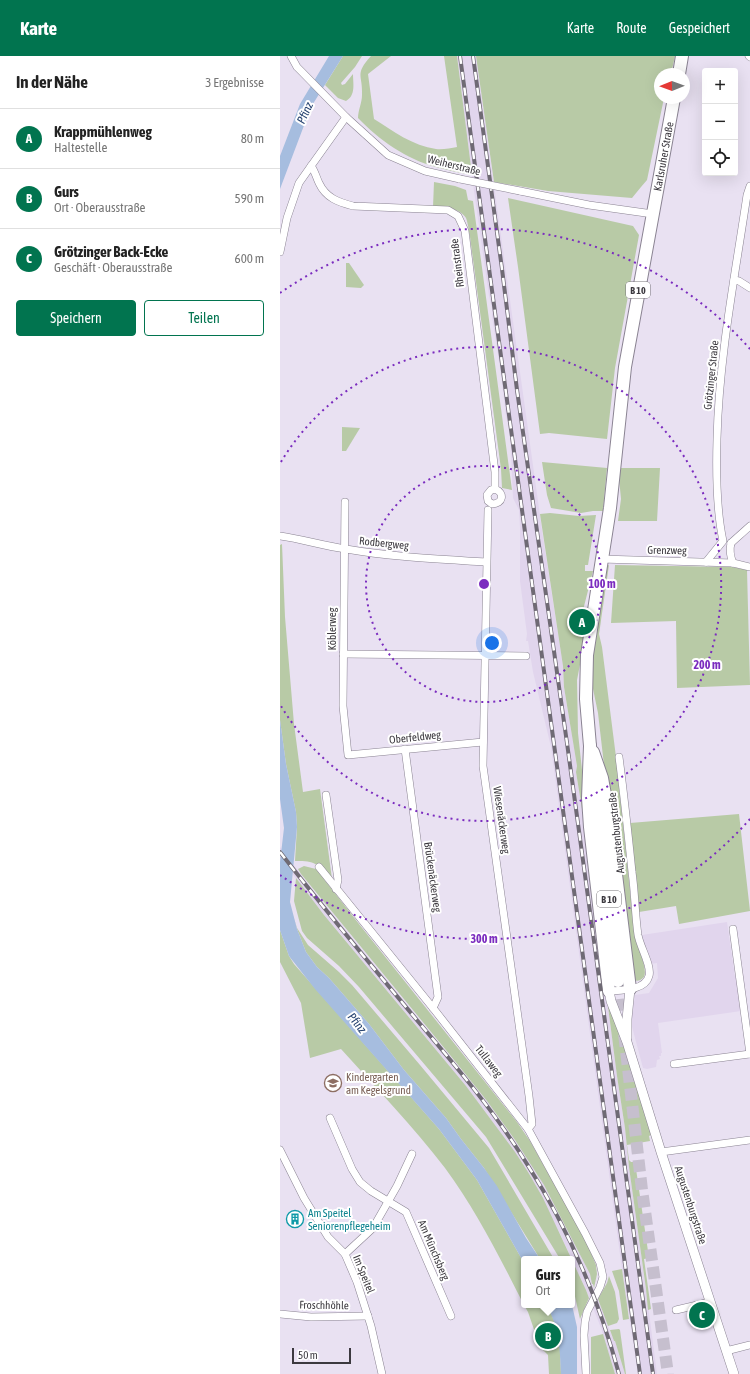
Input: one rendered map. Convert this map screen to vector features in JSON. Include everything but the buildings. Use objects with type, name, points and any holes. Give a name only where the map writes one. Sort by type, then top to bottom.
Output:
[{"type":"main road","points":[[680,68],[682,56]]},
{"type":"main road","name":"Karlsruher Straße","points":[[653,214],[673,104]]},
{"type":"main road","name":"B 10","points":[[618,981],[590,746],[586,700],[586,668],[610,501],[624,366],[653,214]]},
{"type":"main road","points":[[590,746],[602,778],[609,817],[630,989]]},
{"type":"main road","points":[[590,746],[588,779],[590,827],[609,991]]},
{"type":"street","name":"Weiherstraße","points":[[291,56],[297,67],[336,105],[346,117],[388,155],[425,171],[460,179],[589,205],[653,214]]},
{"type":"street","points":[[280,252],[287,218],[299,183],[346,117]]},
{"type":"street","name":"Rheinstraße","points":[[311,166],[319,184],[325,192],[340,203],[353,206],[448,210],[458,216],[465,231],[493,457],[495,489]]},
{"type":"street","name":"Grötzinger Straße","points":[[723,542],[718,511],[716,460],[718,409],[726,330],[750,186]]},
{"type":"street","points":[[734,280],[739,281],[750,288]]},
{"type":"street","name":"Köblerweg","points":[[345,502],[343,706],[348,755]]},
{"type":"street","name":"Wiesenäckerweg","points":[[488,510],[483,766],[529,1096],[532,1124],[528,1129]]},
{"type":"street","points":[[733,563],[729,548],[731,543],[750,526]]},
{"type":"street","name":"Rodbergweg","points":[[280,536],[345,549],[384,554],[486,562]]},
{"type":"street","points":[[706,562],[723,542],[731,543]]},
{"type":"street","name":"Grenzweg","points":[[601,559],[733,563],[750,567]]},
{"type":"street","points":[[343,654],[526,656]]},
{"type":"street","name":"Oberfeldweg","points":[[348,755],[483,742]]},
{"type":"street","name":"Brückenäckerweg","points":[[405,749],[438,997],[433,1008]]},
{"type":"street","name":"Augustenburgstraße","points":[[619,757],[638,930],[640,943],[649,967],[649,976],[646,982],[639,987],[609,991],[611,1001],[627,1042],[661,1152],[734,1374]]},
{"type":"street","points":[[326,795],[338,880],[336,889]]},
{"type":"street","name":"Tullaweg","points":[[319,867],[528,1129],[570,1205],[600,1263],[602,1274],[602,1281],[587,1312],[585,1322],[584,1335],[586,1374]]},
{"type":"street","points":[[674,1064],[750,1054],[733,929]]},
{"type":"street","name":"Augustenburgstraße","points":[[627,1042],[627,1019],[630,989]]},
{"type":"street","name":"Am Münchsberg","points":[[330,1118],[352,1169],[360,1182],[371,1191],[406,1212],[451,1316]]},
{"type":"street","points":[[661,1152],[750,1140]]},
{"type":"street","name":"Im Speitel","points":[[280,1150],[304,1198],[328,1237],[345,1254],[357,1282],[368,1316],[382,1374]]},
{"type":"street","points":[[345,1254],[373,1228],[397,1186],[412,1154]]},
{"type":"street","points":[[676,1310],[710,1302]]},
{"type":"street","name":"Froschhöhle","points":[[280,1314],[311,1317],[368,1316]]},
{"type":"street","points":[[726,1351],[750,1345]]},
{"type":"shaded area","points":[[457,56],[476,56],[543,537],[563,666],[564,687],[577,766],[576,772],[584,821],[657,1374],[638,1374],[622,1269],[551,747],[533,672],[528,641],[526,641],[527,634],[520,581],[519,510],[513,498],[510,432],[506,416],[492,308],[474,191]]},
{"type":"shaded area","points":[[280,847],[309,885],[487,1101],[527,1157],[544,1185],[590,1274],[592,1284],[615,1341],[625,1374],[615,1374],[601,1328],[575,1266],[575,1256],[570,1256],[528,1172],[466,1086],[324,915],[280,858]]},
{"type":"shaded area","points":[[727,922],[735,977],[738,980],[741,1011],[658,1023],[662,1053],[661,1056],[659,1056],[660,1059],[657,1060],[656,1067],[647,1069],[643,1068],[631,1023],[635,995],[649,993],[658,978],[657,963],[651,964],[642,935]]},
{"type":"green space","points":[[343,56],[362,56],[355,67],[341,83],[342,85],[345,84],[353,74],[353,92],[346,101],[338,98],[325,85]]},
{"type":"green space","points":[[371,56],[391,56],[368,74],[374,119],[419,145],[441,149],[457,147],[444,56],[457,56],[472,175],[425,164],[404,154],[375,134],[358,118],[362,98],[360,75],[363,67]]},
{"type":"green space","points":[[476,56],[675,56],[672,68],[654,68],[654,104],[663,104],[647,180],[632,198],[548,191],[494,182]]},
{"type":"green space","points":[[434,182],[455,186],[466,190],[468,200],[473,201],[512,490],[502,488],[501,469],[470,237],[466,218],[463,214],[455,210],[433,207]]},
{"type":"green space","points":[[508,198],[633,226],[639,235],[615,368],[607,439],[549,433],[540,434]]},
{"type":"green space","points":[[346,263],[349,263],[364,285],[361,288],[346,287]]},
{"type":"green space","points":[[342,427],[360,428],[346,451],[342,451]]},
{"type":"green space","points":[[542,462],[607,468],[603,511],[581,513],[551,508],[547,495]]},
{"type":"green space","points":[[618,468],[660,468],[657,521],[618,521],[621,499]]},
{"type":"green space","points":[[550,513],[579,516],[596,515],[588,565],[585,565],[585,571],[593,571],[580,627],[583,628],[584,644],[577,680],[578,733],[603,963],[624,1043],[651,1135],[649,1136],[650,1141],[627,1145],[629,1160],[631,1162],[635,1162],[649,1258],[644,1259],[651,1309],[648,1310],[584,821],[576,772],[577,766],[564,687],[563,666],[540,514]]},
{"type":"green space","points":[[282,544],[285,617],[294,724],[303,792],[320,789],[332,879],[316,864],[307,861],[295,861],[297,827],[296,812],[286,764],[280,720],[280,545]]},
{"type":"green space","points":[[609,565],[599,634],[616,757],[635,938],[645,969],[644,977],[638,981],[634,980],[598,713],[592,684],[592,660],[606,566]]},
{"type":"green space","points":[[615,565],[732,567],[747,570],[750,685],[677,688],[676,621],[611,623]]},
{"type":"green space","points":[[739,814],[750,911],[679,924],[676,906],[639,912],[630,823]]},
{"type":"green space","points":[[304,866],[316,869],[517,1122],[530,1141],[586,1241],[596,1265],[597,1274],[594,1288],[590,1274],[544,1185],[515,1140],[487,1101],[450,1055],[301,874],[298,869]]},
{"type":"green space","points":[[296,878],[324,915],[466,1086],[515,1152],[543,1198],[571,1256],[558,1256],[486,1137],[359,987],[339,966],[307,938],[302,931],[294,901]]},
{"type":"green space","points":[[292,913],[297,928],[308,945],[352,985],[489,1148],[552,1256],[538,1256],[484,1168],[446,1118],[404,1070],[369,1024],[329,978],[317,967],[306,952],[297,929]]},
{"type":"green space","points":[[280,930],[289,956],[294,964],[439,1129],[477,1180],[521,1258],[521,1299],[467,1201],[433,1152],[407,1122],[341,1049],[310,1058],[301,1003],[280,962]]},
{"type":"green space","points":[[575,1266],[589,1298],[580,1319],[575,1296]]},
{"type":"green space","points":[[622,1269],[629,1319],[623,1320],[619,1291],[612,1271]]},
{"type":"green space","points":[[609,1276],[615,1292],[619,1319],[617,1323],[608,1326],[598,1299],[607,1283]]},
{"type":"green space","points":[[526,1308],[548,1308],[554,1320],[558,1337],[550,1347],[560,1346],[561,1374],[549,1374],[548,1355],[540,1347]]},
{"type":"green space","points":[[610,1330],[620,1330],[626,1374]]},
{"type":"green space","points":[[603,1334],[615,1374],[591,1374],[591,1337]]},
{"type":"water","name":"Pfinz","points":[[329,56],[343,56],[311,107],[280,189],[280,156],[300,104]]},
{"type":"water","name":"Pfinz","points":[[280,720],[286,764],[296,812],[297,827],[290,902],[297,929],[306,952],[317,967],[329,978],[369,1024],[404,1070],[446,1118],[497,1186],[526,1238],[538,1256],[521,1256],[521,1258],[477,1180],[439,1129],[315,989],[289,956],[280,930],[280,862],[284,828],[280,799]]},
{"type":"water","points":[[548,1308],[573,1308],[577,1327],[577,1374],[561,1374],[558,1339]]},
{"type":"tunnel","points":[[618,981],[642,1190],[668,1374]]},
{"type":"railway","points":[[460,56],[640,1374]]},
{"type":"railway","points":[[473,56],[517,390],[653,1374]]},
{"type":"railway","points":[[280,852],[347,936],[460,1071],[515,1145],[556,1213],[581,1265],[602,1319],[619,1374]]},
{"type":"place","name":"Krappmühlenweg","points":[[582,622]]},
{"type":"place","name":"Kindergarten am Kegelsgrund","points":[[333,1083]]},
{"type":"place","name":"Am Speitel Seniorenpflegeheim","points":[[295,1219]]},
{"type":"place","name":"Grötzinger Back-Ecke","points":[[702,1315]]},
{"type":"place","name":"Gurs","points":[[548,1336]]}]
